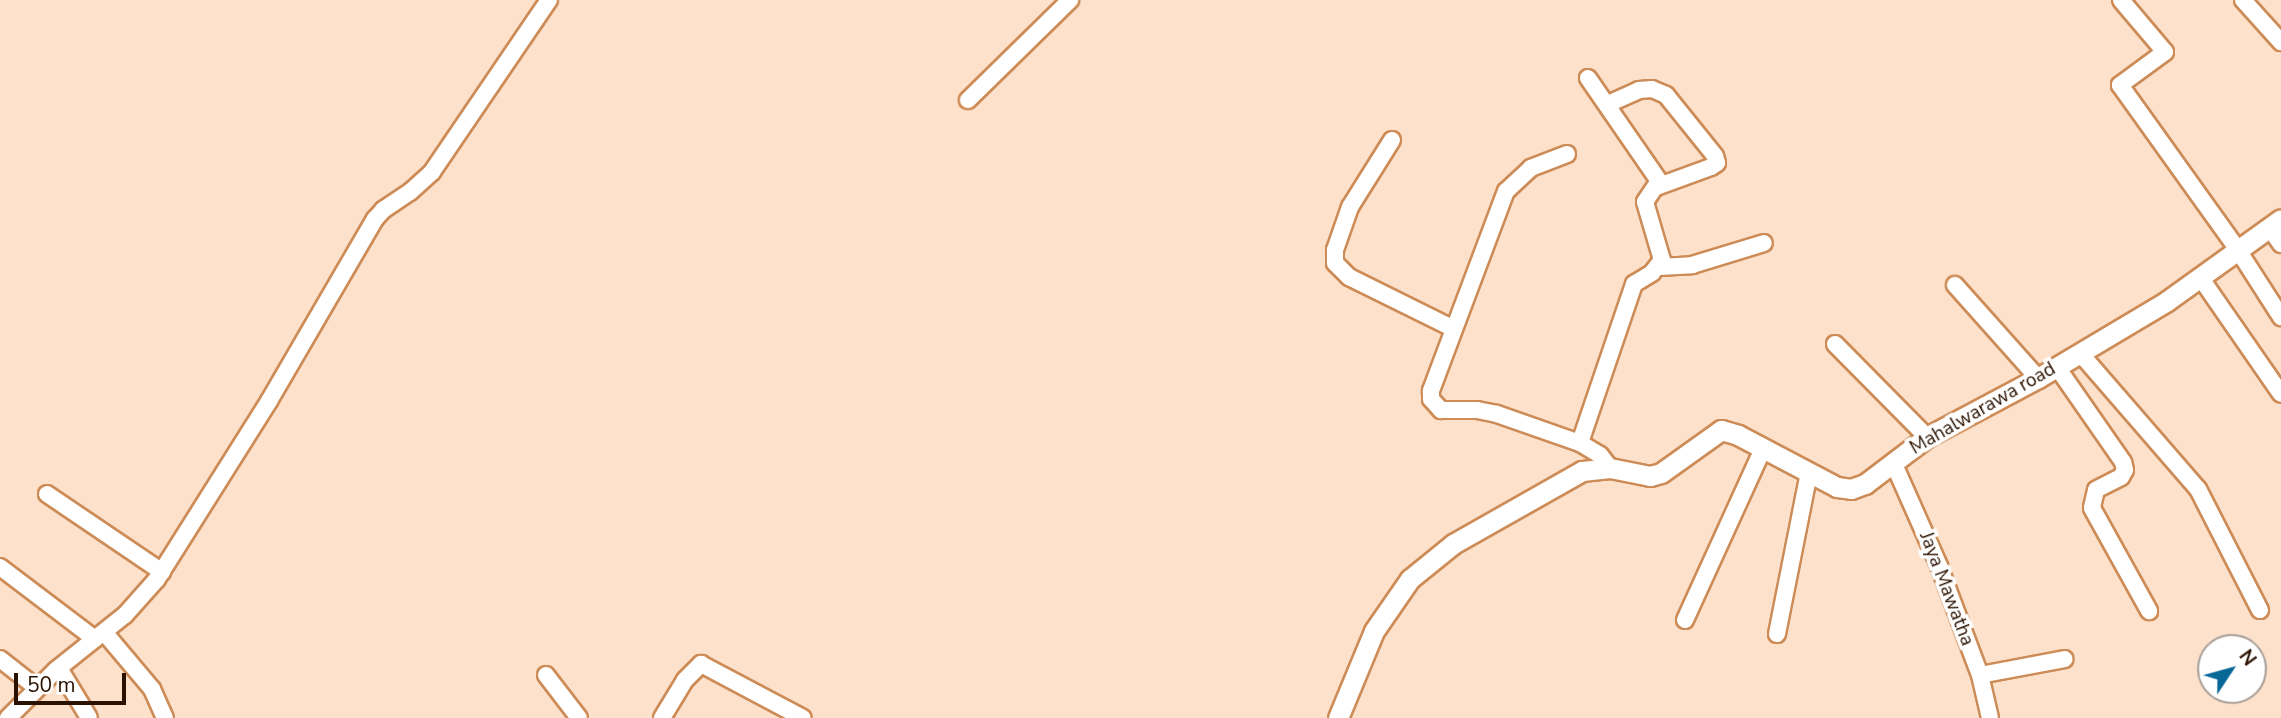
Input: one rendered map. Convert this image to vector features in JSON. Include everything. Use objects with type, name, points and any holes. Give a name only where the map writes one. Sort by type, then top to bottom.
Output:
[{"type":"street","points":[[8,718],[59,668],[144,596],[162,572],[262,412],[375,219],[383,210],[422,183],[432,172],[549,0]]},
{"type":"street","points":[[968,100],[1070,0]]},
{"type":"street","points":[[2121,0],[2165,52],[2120,85],[2238,250],[2281,317]]},
{"type":"street","points":[[2243,0],[2281,42]]},
{"type":"street","points":[[1588,78],[1658,176],[1656,187],[1644,202],[1660,251],[1659,267]]},
{"type":"street","points":[[1608,104],[1639,90],[1652,89],[1666,95],[1715,156],[1717,163],[1711,167],[1656,187]]},
{"type":"street","points":[[1392,140],[1350,207],[1335,250],[1335,263],[1349,277],[1454,328]]},
{"type":"street","points":[[1567,154],[1531,168],[1506,191],[1431,391],[1434,405],[1452,412],[1477,410],[1497,414],[1580,443],[1601,455],[1610,468]]},
{"type":"street","points":[[2275,223],[2281,244]]},
{"type":"street","name":"Mahalwarawa road","points":[[1338,718],[1374,631],[1410,579],[1429,561],[1582,471],[1610,468],[1650,476],[1661,473],[1721,430],[1837,488],[1851,489],[1865,484],[1927,437],[2038,378],[2167,301],[2275,223]]},
{"type":"street","points":[[1580,443],[1634,284],[1659,267],[1692,265],[1764,243]]},
{"type":"street","points":[[2200,277],[2281,394]]},
{"type":"street","points":[[1955,285],[2038,378]]},
{"type":"street","points":[[1835,344],[1927,437]]},
{"type":"street","points":[[2080,353],[2198,489],[2260,610]]},
{"type":"street","points":[[2057,367],[2123,462],[2125,470],[2121,477],[2096,490],[2092,508],[2149,611]]},
{"type":"street","points":[[1685,620],[1763,449]]},
{"type":"street","name":"Jaya Mawatha","points":[[1893,462],[1939,566],[1980,675],[1990,718]]},
{"type":"street","points":[[1777,634],[1809,474]]},
{"type":"street","points":[[47,494],[162,572]]},
{"type":"street","points":[[0,567],[100,635],[152,689],[165,718]]},
{"type":"street","points":[[0,659],[37,688]]},
{"type":"street","points":[[1980,675],[2065,659]]},
{"type":"street","points":[[662,718],[685,680],[701,664],[803,718]]},
{"type":"street","points":[[59,668],[89,718]]},
{"type":"street","points":[[546,675],[579,718]]}]
